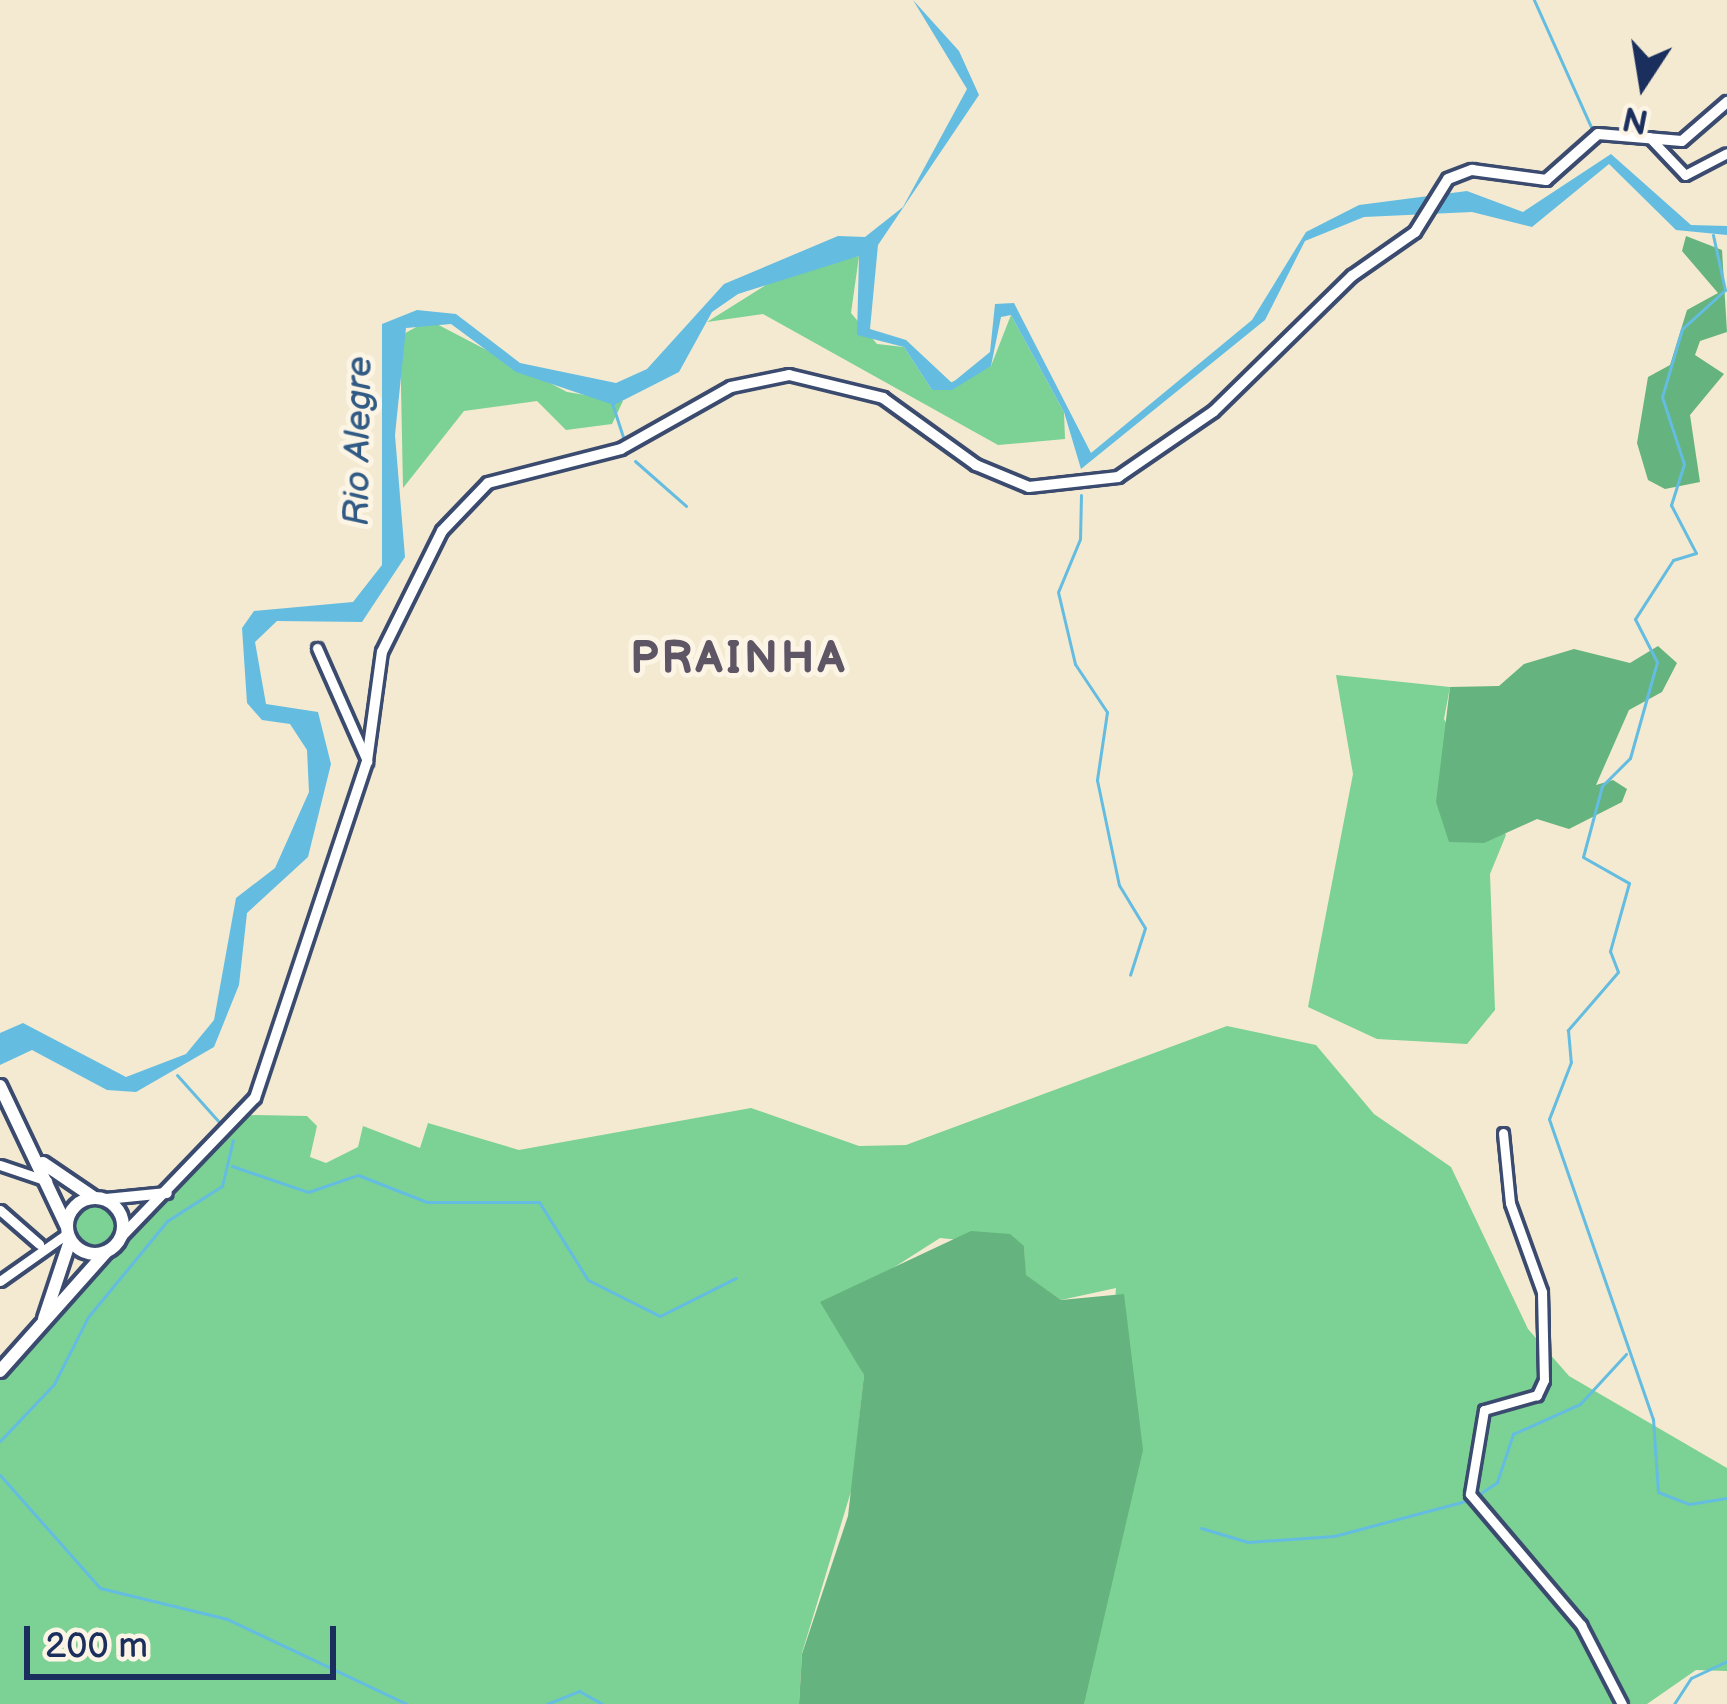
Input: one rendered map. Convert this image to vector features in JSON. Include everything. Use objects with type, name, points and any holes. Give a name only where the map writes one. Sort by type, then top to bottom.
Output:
[{"type":"main road","points":[[0,1086],[38,1159],[68,1233],[106,1252]]},
{"type":"main road","points":[[0,1371],[122,1236],[99,1198],[38,1159]]},
{"type":"main road","points":[[42,1326],[68,1233],[99,1198]]},
{"type":"street","points":[[122,1236],[170,1192],[255,1098],[367,761],[390,630],[442,531],[488,483],[621,449],[731,387],[789,375],[883,398],[976,465],[1029,487],[1118,477],[1214,411],[1432,214],[1437,192],[1472,170],[1546,180],[1598,134],[1682,141],[1727,103]]},
{"type":"street","points":[[1649,137],[1685,175],[1727,153]]},
{"type":"street","points":[[317,648],[367,761]]},
{"type":"street","points":[[1503,1133],[1510,1202],[1542,1292],[1544,1380],[1537,1395],[1484,1409],[1470,1494],[1582,1625],[1622,1704]]},
{"type":"street","points":[[0,1165],[47,1181]]},
{"type":"street","points":[[99,1198],[170,1192]]},
{"type":"street","points":[[0,1210],[39,1244]]},
{"type":"street","points":[[0,1281],[39,1244],[68,1233]]},
{"type":"green space","points":[[1686,236],[1722,250],[1727,332],[1700,341],[1695,355],[1724,374],[1690,415],[1700,482],[1665,489],[1648,480],[1637,443],[1648,377],[1670,365],[1687,310],[1718,293],[1682,251]]},
{"type":"green space","points":[[859,256],[851,313],[877,344],[904,347],[932,390],[991,366],[1011,315],[1064,412],[1065,439],[998,445],[763,314],[707,322],[790,270]]},
{"type":"green space","points":[[429,320],[567,392],[623,401],[612,424],[566,430],[537,401],[464,411],[403,488],[400,336]]},
{"type":"green space","points":[[1658,646],[1677,663],[1662,692],[1629,710],[1596,785],[1613,780],[1627,789],[1622,802],[1569,829],[1537,819],[1484,843],[1449,842],[1436,802],[1450,687],[1499,686],[1524,664],[1574,649],[1630,663]]},
{"type":"green space","points":[[1336,675],[1450,687],[1444,719],[1506,835],[1490,874],[1495,1010],[1467,1044],[1377,1039],[1308,1007],[1353,774]]},
{"type":"green space","points":[[1227,1026],[1316,1045],[1374,1114],[1451,1167],[1528,1329],[1569,1376],[1727,1468],[1727,1671],[1696,1670],[1647,1704],[1084,1704],[1116,1288],[1061,1300],[1025,1275],[1024,1246],[940,1238],[857,1291],[845,1337],[864,1375],[852,1488],[802,1653],[799,1704],[0,1704],[0,1378],[248,1115],[307,1116],[317,1126],[310,1157],[326,1163],[358,1147],[363,1126],[420,1148],[428,1123],[519,1150],[751,1108],[859,1146],[906,1145]]},
{"type":"green space","points":[[95,1203],[112,1210],[119,1227],[112,1244],[95,1251],[78,1244],[71,1227],[78,1210]]},
{"type":"green space","points":[[971,1231],[1010,1234],[1024,1246],[1026,1275],[1061,1300],[1124,1294],[1143,1450],[1084,1704],[799,1704],[802,1654],[848,1516],[864,1375],[820,1302]]},
{"type":"water","points":[[913,0],[959,51],[979,95],[878,245],[870,329],[906,340],[952,383],[990,352],[995,304],[1014,303],[1091,453],[1252,320],[1306,232],[1359,205],[1467,191],[1523,212],[1611,154],[1691,225],[1727,226],[1727,235],[1676,230],[1609,164],[1532,227],[1472,212],[1364,217],[1305,241],[1265,320],[1081,469],[1064,412],[1011,315],[1001,317],[991,366],[952,390],[932,390],[904,347],[857,335],[859,256],[738,294],[712,312],[679,372],[614,405],[516,372],[451,324],[406,328],[395,435],[405,557],[362,622],[277,621],[255,642],[266,704],[318,712],[331,764],[308,857],[247,913],[239,985],[214,1047],[136,1092],[107,1090],[32,1050],[0,1065],[0,1033],[23,1023],[126,1077],[186,1054],[214,1020],[236,898],[275,868],[309,792],[307,750],[290,724],[262,720],[247,703],[242,628],[254,611],[353,602],[382,565],[382,324],[417,310],[456,314],[520,363],[616,383],[647,369],[724,284],[838,236],[865,237],[903,207],[967,89]]},
{"type":"waterway","points":[[1534,0],[1591,127]]},
{"type":"waterway","points":[[1713,235],[1725,290],[1682,329],[1662,397],[1684,464],[1671,505],[1696,553],[1673,560],[1635,619],[1657,662],[1630,758],[1602,786],[1583,857],[1629,883],[1610,951],[1618,972],[1568,1030],[1571,1062],[1549,1119],[1653,1419],[1658,1492],[1689,1504],[1727,1498]]},
{"type":"waterway","points":[[611,400],[623,438]]},
{"type":"waterway","points":[[635,461],[686,506]]},
{"type":"waterway","points":[[1081,495],[1080,539],[1058,592],[1075,664],[1107,712],[1097,780],[1119,885],[1145,928],[1130,975]]},
{"type":"waterway","points":[[177,1075],[220,1123]]},
{"type":"waterway","points":[[0,1441],[54,1384],[88,1317],[167,1221],[222,1186],[233,1140]]},
{"type":"waterway","points":[[232,1166],[308,1192],[358,1175],[427,1202],[539,1202],[588,1280],[660,1316],[736,1278]]},
{"type":"waterway","points":[[1478,1495],[1497,1482],[1513,1434],[1580,1404],[1626,1354]]},
{"type":"waterway","points":[[0,1475],[100,1588],[227,1619],[407,1704]]},
{"type":"waterway","points":[[1201,1528],[1248,1542],[1334,1536],[1469,1500]]},
{"type":"waterway","points":[[1674,1704],[1691,1678],[1727,1661]]},
{"type":"waterway","points":[[547,1704],[579,1691],[602,1704]]},
{"type":"district","name":"PRAINHA","points":[[739,660]]},
{"type":"water label","name":"Rio Alegre","points":[[359,441]]}]
